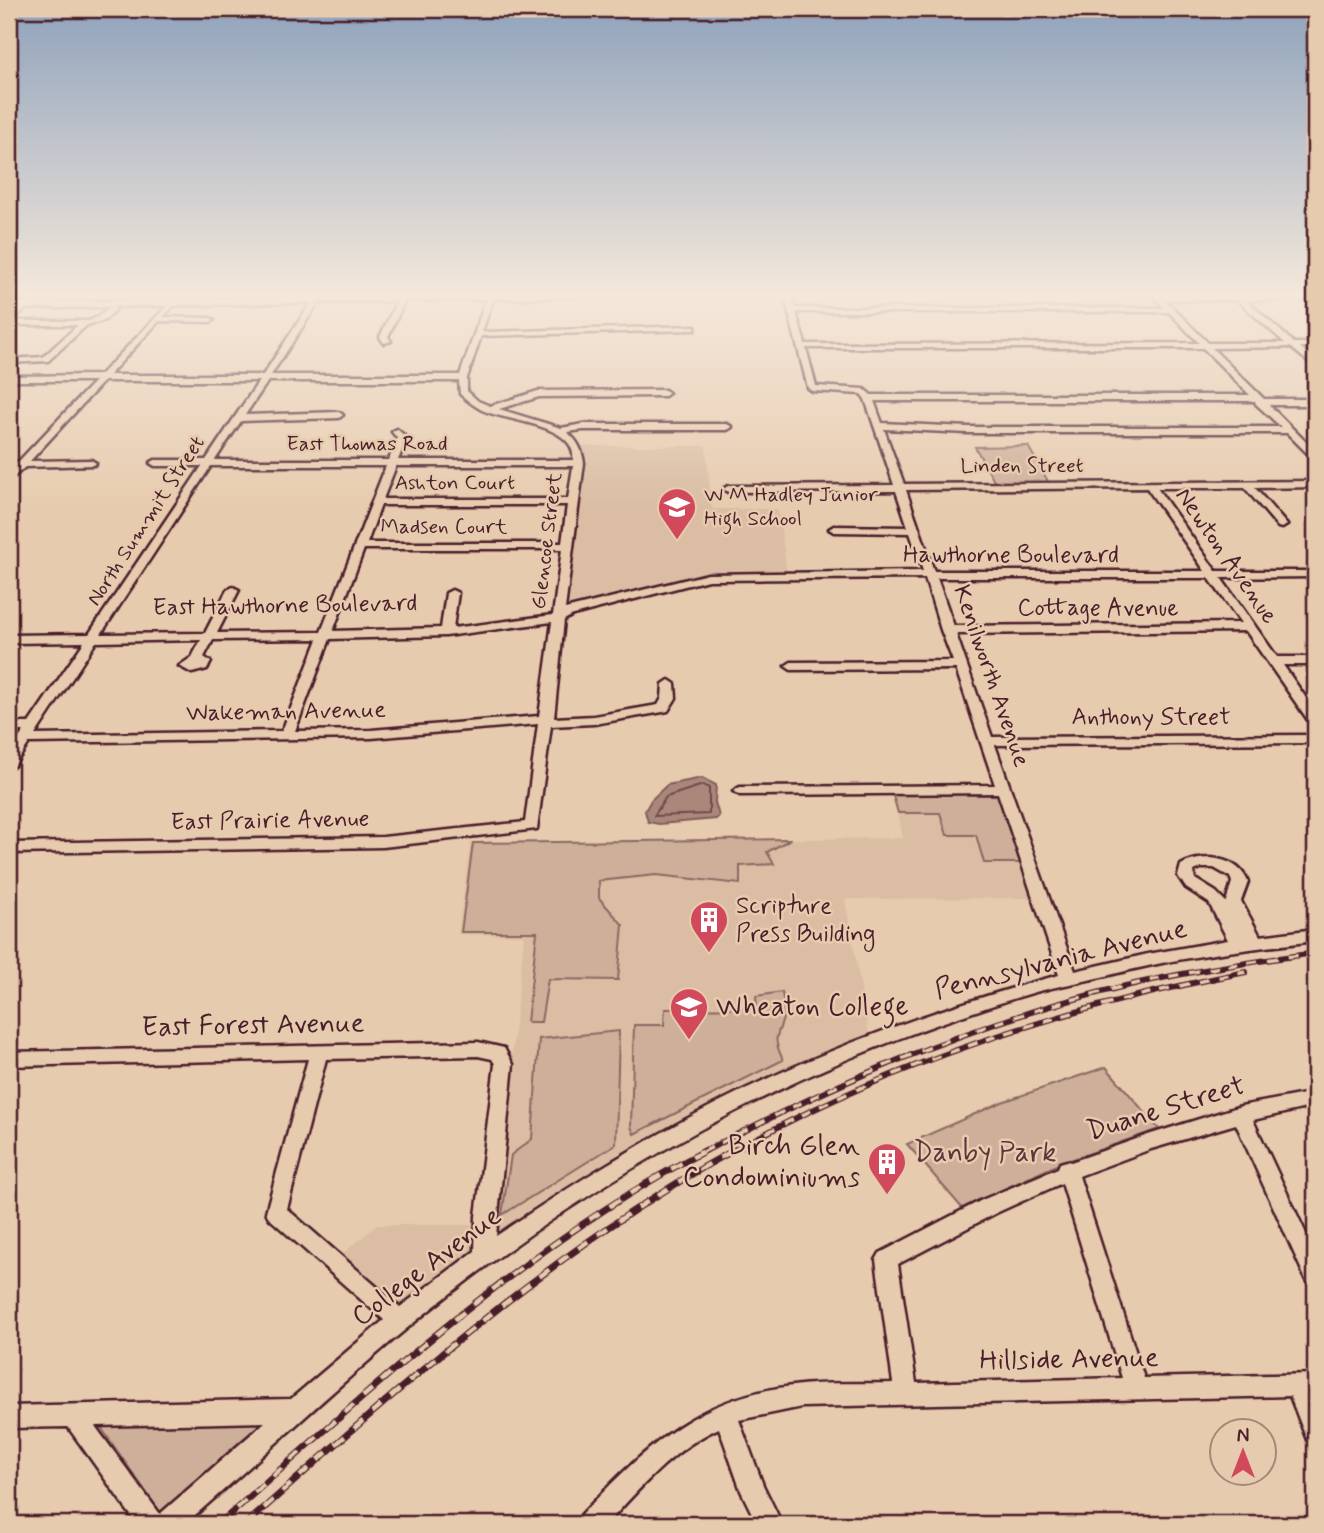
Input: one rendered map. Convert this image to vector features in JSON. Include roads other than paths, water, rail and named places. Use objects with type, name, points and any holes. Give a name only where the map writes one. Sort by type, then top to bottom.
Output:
[{"type":"street","points":[[9,478],[114,366]]},
{"type":"street","name":"North Summit Street","points":[[9,763],[272,366]]},
{"type":"street","points":[[467,366],[461,386],[465,395],[488,410],[559,432],[583,427],[727,427]]},
{"type":"street","points":[[807,366],[812,388],[815,390],[1315,402]]},
{"type":"street","points":[[1224,366],[1315,456]]},
{"type":"street","points":[[9,378],[463,377]]},
{"type":"street","name":"Kenilworth Avenue","points":[[867,390],[947,630],[1069,979]]},
{"type":"street","points":[[488,410],[538,394],[665,393]]},
{"type":"street","points":[[238,418],[339,415]]},
{"type":"street","points":[[878,426],[968,430],[1286,430]]},
{"type":"street","points":[[288,735],[402,438],[397,432]]},
{"type":"street","name":"Glencoe Street","points":[[532,826],[548,719],[579,463],[576,446],[559,432]]},
{"type":"street","points":[[9,464],[91,463]]},
{"type":"street","name":"East Thomas Road","points":[[155,463],[579,463]]},
{"type":"street","points":[[1247,484],[1282,525]]},
{"type":"street","name":"Linden Street","points":[[728,489],[1315,484]]},
{"type":"street","name":"Newton Avenue","points":[[1150,485],[1315,720]]},
{"type":"street","name":"Ashton Court","points":[[378,502],[574,502]]},
{"type":"street","points":[[834,529],[914,530]]},
{"type":"street","name":"Madsen Court","points":[[361,546],[569,546]]},
{"type":"street","name":"Hawthorne Boulevard","points":[[561,614],[708,577],[1315,574]]},
{"type":"street","points":[[197,659],[233,590]]},
{"type":"street","points":[[446,628],[453,593]]},
{"type":"street","points":[[9,639],[95,634],[446,628],[561,614]]},
{"type":"street","name":"Cottage Avenue","points":[[947,630],[1250,627]]},
{"type":"street","points":[[9,630],[95,634]]},
{"type":"street","points":[[1274,661],[1315,661]]},
{"type":"street","points":[[791,666],[960,665]]},
{"type":"street","name":"Wakeman Avenue","points":[[9,727],[29,733],[288,735],[442,730],[548,719],[547,722],[594,720],[663,708],[669,698],[669,684]]},
{"type":"street","name":"Anthony Street","points":[[987,741],[1315,739]]},
{"type":"street","points":[[740,791],[1004,789]]},
{"type":"street","name":"East Prairie Avenue","points":[[9,848],[383,842],[532,826]]},
{"type":"street","points":[[1212,862],[1237,874],[1241,882],[1233,901],[1247,943],[1214,898],[1189,884],[1185,876],[1186,869],[1193,864],[1212,862]]},
{"type":"street","name":"Pennsylvania Avenue","points":[[750,1094],[925,1022],[1012,993],[1150,960],[1247,943],[1315,935]]},
{"type":"street","name":"East Forest Avenue","points":[[9,1059],[478,1049],[498,1053],[504,1065],[486,1216],[485,1255]]},
{"type":"street","points":[[319,1053],[276,1213],[400,1320]]},
{"type":"street","name":"College Avenue","points":[[167,1524],[400,1320],[485,1255],[633,1158],[750,1094]]},
{"type":"street","name":"Duane Street","points":[[906,1394],[887,1260],[979,1210],[1067,1169],[1155,1138],[1241,1114],[1315,1099]]},
{"type":"street","points":[[1241,1114],[1315,1275]]},
{"type":"street","points":[[1067,1169],[1136,1388]]},
{"type":"street","points":[[1306,1385],[1315,1432]]},
{"type":"street","name":"Hillside Avenue","points":[[590,1524],[669,1444],[691,1429],[725,1413],[758,1402],[823,1396],[1306,1385]]},
{"type":"street","points":[[9,1417],[297,1410]]},
{"type":"street","points":[[725,1413],[753,1491],[770,1524]]},
{"type":"street","points":[[73,1415],[152,1524]]},
{"type":"water","points":[[702,778],[716,785],[715,802],[719,816],[716,819],[659,824],[648,822],[645,811],[651,800],[667,785]]},
{"type":"railway","points":[[703,1152],[897,1060],[1049,1006],[1154,980],[1315,953]]},
{"type":"railway","points":[[731,1152],[855,1091],[981,1041],[1111,1003],[1246,972]]},
{"type":"railway","points":[[219,1524],[392,1371],[512,1274],[639,1188],[706,1150]]},
{"type":"railway","points":[[246,1524],[420,1372],[540,1276],[667,1189],[734,1150]]},
{"type":"place","name":"W M Hadley Junior High School","points":[[677,541]]},
{"type":"place","name":"Scripture Press Building","points":[[709,954]]},
{"type":"place","name":"Wheaton College","points":[[689,1041]]},
{"type":"place","name":"Birch Glen Condominiums","points":[[887,1196]]},
{"type":"park label","name":"Danby Park","points":[[985,1153]]}]
